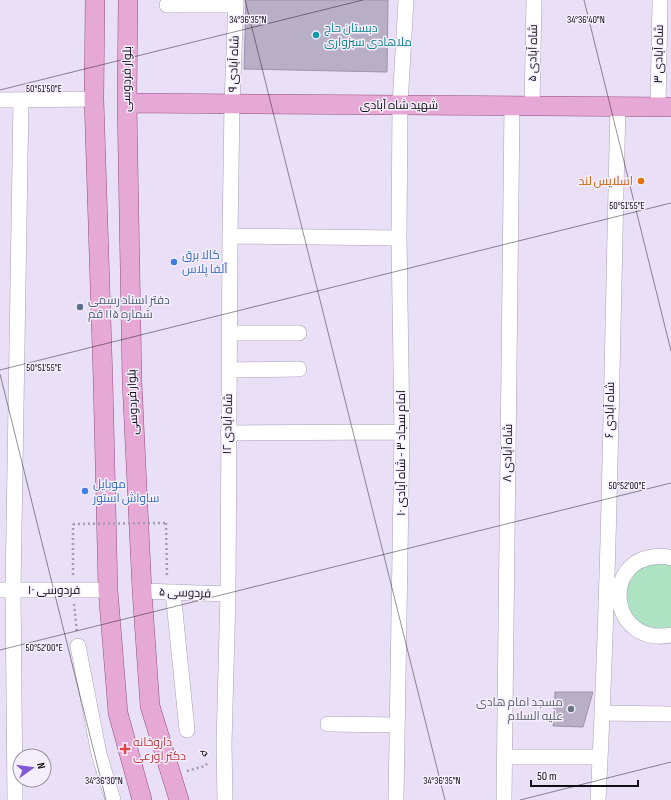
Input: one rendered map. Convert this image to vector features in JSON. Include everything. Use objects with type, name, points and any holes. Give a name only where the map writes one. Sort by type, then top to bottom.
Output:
[{"type":"main road","points":[[95,0],[94,99],[108,590],[118,713],[142,800]]},
{"type":"main road","name":"بلوار فردوسی","points":[[128,0],[127,103],[132,381],[142,591],[150,706],[179,800]]},
{"type":"main road","name":"شهید شاه آبادی","points":[[127,103],[664,107]]},
{"type":"street","name":"امام سجاد ۳ - شاه آبادی ۱۰","points":[[396,800],[396,725],[402,432],[399,238],[400,105],[406,0]]},
{"type":"street","name":"شاه آبادی ۵","points":[[532,107],[534,0]]},
{"type":"street","name":"شاه آبادی ۳","points":[[660,0],[664,107]]},
{"type":"street","points":[[167,5],[236,2]]},
{"type":"street","name":"شاه آبادی ۹","points":[[232,104],[236,2]]},
{"type":"street","points":[[0,100],[94,99]]},
{"type":"street","points":[[15,800],[7,590],[21,100]]},
{"type":"street","name":"شاه آبادی ۱۲","points":[[225,800],[224,744],[228,594],[228,434],[232,104]]},
{"type":"street","name":"شاه آبادی ۸","points":[[504,800],[512,106]]},
{"type":"street","name":"شاه آبادی ۶","points":[[598,800],[602,713],[612,593],[618,107]]},
{"type":"street","points":[[230,236],[399,238]]},
{"type":"street","points":[[229,333],[299,333]]},
{"type":"street","points":[[229,370],[299,369]]},
{"type":"street","points":[[228,434],[402,432]]},
{"type":"street","points":[[671,558],[655,556],[643,559],[632,567],[612,593],[628,621],[637,630],[648,635],[661,637],[671,635]]},
{"type":"street","name":"فردوسی ۱۰","points":[[7,590],[108,590]]},
{"type":"street","name":"فردوسی ۵","points":[[142,591],[228,594]]},
{"type":"street","points":[[170,592],[187,730]]},
{"type":"street","points":[[78,646],[99,754],[114,800]]},
{"type":"street","points":[[602,713],[671,714]]},
{"type":"street","points":[[328,724],[396,725]]},
{"type":"street","points":[[504,757],[600,757]]},
{"type":"path","points":[[78,646],[72,590],[73,524],[166,523],[170,592]]},
{"type":"path","name":"۵","points":[[172,776],[205,766],[224,744]]},
{"type":"green space","points":[[652,561],[671,563],[671,628],[661,631],[639,624],[626,605],[627,582],[633,572]]},
{"type":"building","name":"دبستان حاج ملاهادی سبزواری","points":[[246,0],[388,0],[387,72],[244,69]]},
{"type":"building","name":"مسجد امام هادی علیه السلام","points":[[555,692],[593,692],[583,727],[553,726]]},
{"type":"place","name":"دبستان حاج ملاهادی سبزواری","points":[[316,35]]},
{"type":"place","name":"اسلایس لند","points":[[641,181]]},
{"type":"place","name":"کالا برق آلفا پلاس","points":[[174,262]]},
{"type":"place","name":"دفتر اسناد رسمی شماره ۱۱۵ قم","points":[[80,307]]},
{"type":"place","name":"موبایل ساواش استور","points":[[85,491]]},
{"type":"place","name":"مسجد امام هادی علیه السلام","points":[[571,709]]},
{"type":"place","name":"داروخانه دکتر اورعی","points":[[125,749]]}]
